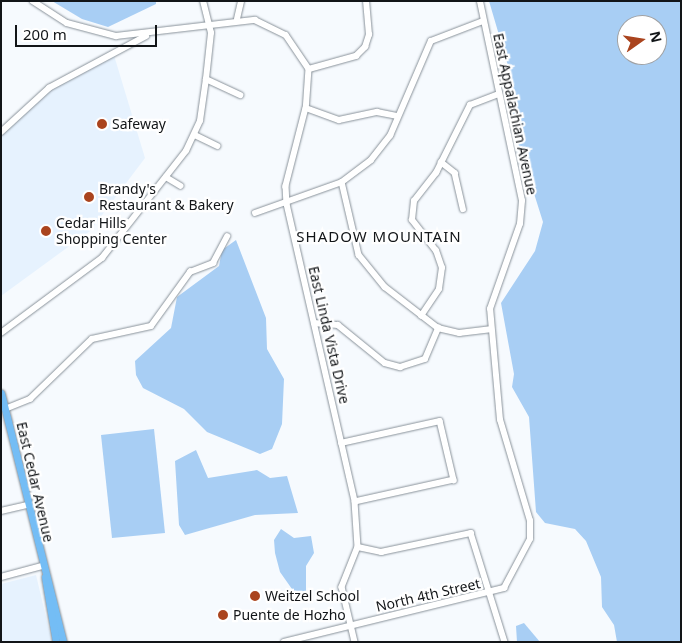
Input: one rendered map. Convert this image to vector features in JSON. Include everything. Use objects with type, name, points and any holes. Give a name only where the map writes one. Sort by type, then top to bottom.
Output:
[{"type":"main road","name":"East Cedar Avenue","points":[[1,393],[5,409],[5,422],[63,642]]},
{"type":"main road","name":"East Cedar Avenue","points":[[45,577],[56,642]]},
{"type":"street","points":[[32,1],[86,31],[150,34],[237,20],[255,20],[279,30],[308,69],[356,56],[365,48],[369,35],[366,1]]},
{"type":"street","points":[[1,333],[102,258],[166,177],[195,135],[206,79],[210,25],[204,1]]},
{"type":"street","points":[[237,20],[242,1]]},
{"type":"street","name":"East Appalachian Avenue","points":[[480,1],[522,213],[492,293],[490,329],[500,420],[531,531],[511,581],[489,594]]},
{"type":"street","points":[[255,213],[287,204],[342,182],[371,160],[390,136],[431,42],[483,21]]},
{"type":"street","points":[[1,132],[49,88],[150,34]]},
{"type":"street","name":"East Linda Vista Drive","points":[[308,69],[306,108],[286,186],[287,204],[356,502],[358,547],[342,587],[355,642]]},
{"type":"street","points":[[206,79],[241,95]]},
{"type":"street","points":[[421,316],[439,289],[442,268],[436,251],[412,220],[411,210],[441,162],[470,105],[499,94]]},
{"type":"street","points":[[306,108],[339,120],[377,112],[398,116]]},
{"type":"street","points":[[195,135],[218,146]]},
{"type":"street","points":[[441,162],[455,173],[463,209]]},
{"type":"street","points":[[166,177],[181,186]]},
{"type":"street","points":[[342,182],[363,262],[421,316],[438,328],[459,332],[490,329]]},
{"type":"street","points":[[5,409],[30,399],[92,339],[151,326],[190,272],[213,263],[227,238]]},
{"type":"street","points":[[314,322],[338,325],[384,363],[400,368],[425,359],[438,328]]},
{"type":"street","points":[[341,443],[440,421],[454,480],[356,502]]},
{"type":"street","points":[[1,511],[28,505]]},
{"type":"street","points":[[358,547],[381,552],[471,533],[489,594],[506,642]]},
{"type":"street","points":[[1,576],[42,566]]},
{"type":"street","name":"North 4th Street","points":[[284,642],[489,594]]},
{"type":"shaded area","points":[[52,1],[156,1],[156,4],[108,27],[82,19]]},
{"type":"shaded area","points":[[489,1],[681,1],[681,642],[617,642],[614,625],[602,607],[601,577],[586,541],[575,529],[545,523],[536,512],[529,417],[512,387],[514,374],[501,303],[535,251],[543,222],[513,127],[511,76]]},
{"type":"shaded area","points":[[113,52],[145,158],[90,231],[1,296],[1,132],[35,99]]},
{"type":"shaded area","points":[[236,240],[266,318],[267,349],[284,379],[282,424],[272,449],[260,454],[207,432],[184,409],[143,388],[136,375],[135,361],[171,328],[177,297],[219,266],[222,250]]},
{"type":"shaded area","points":[[154,429],[165,533],[112,538],[101,435]]},
{"type":"shaded area","points":[[196,450],[208,478],[257,470],[270,478],[287,476],[298,513],[255,515],[185,535],[179,525],[175,461]]},
{"type":"shaded area","points":[[281,529],[294,538],[311,536],[314,553],[306,566],[306,596],[299,599],[280,572],[275,553],[274,540]]},
{"type":"shaded area","points":[[36,575],[52,642],[1,642],[1,584]]},
{"type":"shaded area","points":[[524,623],[540,642],[517,642],[516,626]]},
{"type":"place","name":"Safeway","points":[[102,124]]},
{"type":"place","name":"Brandy's Restaurant & Bakery","points":[[89,197]]},
{"type":"place","name":"Cedar Hills Shopping Center","points":[[46,231]]},
{"type":"place","name":"Weitzel School","points":[[255,596]]},
{"type":"place","name":"Puente de Hozho","points":[[223,615]]},
{"type":"district","name":"SHADOW MOUNTAIN","points":[[379,237]]}]
